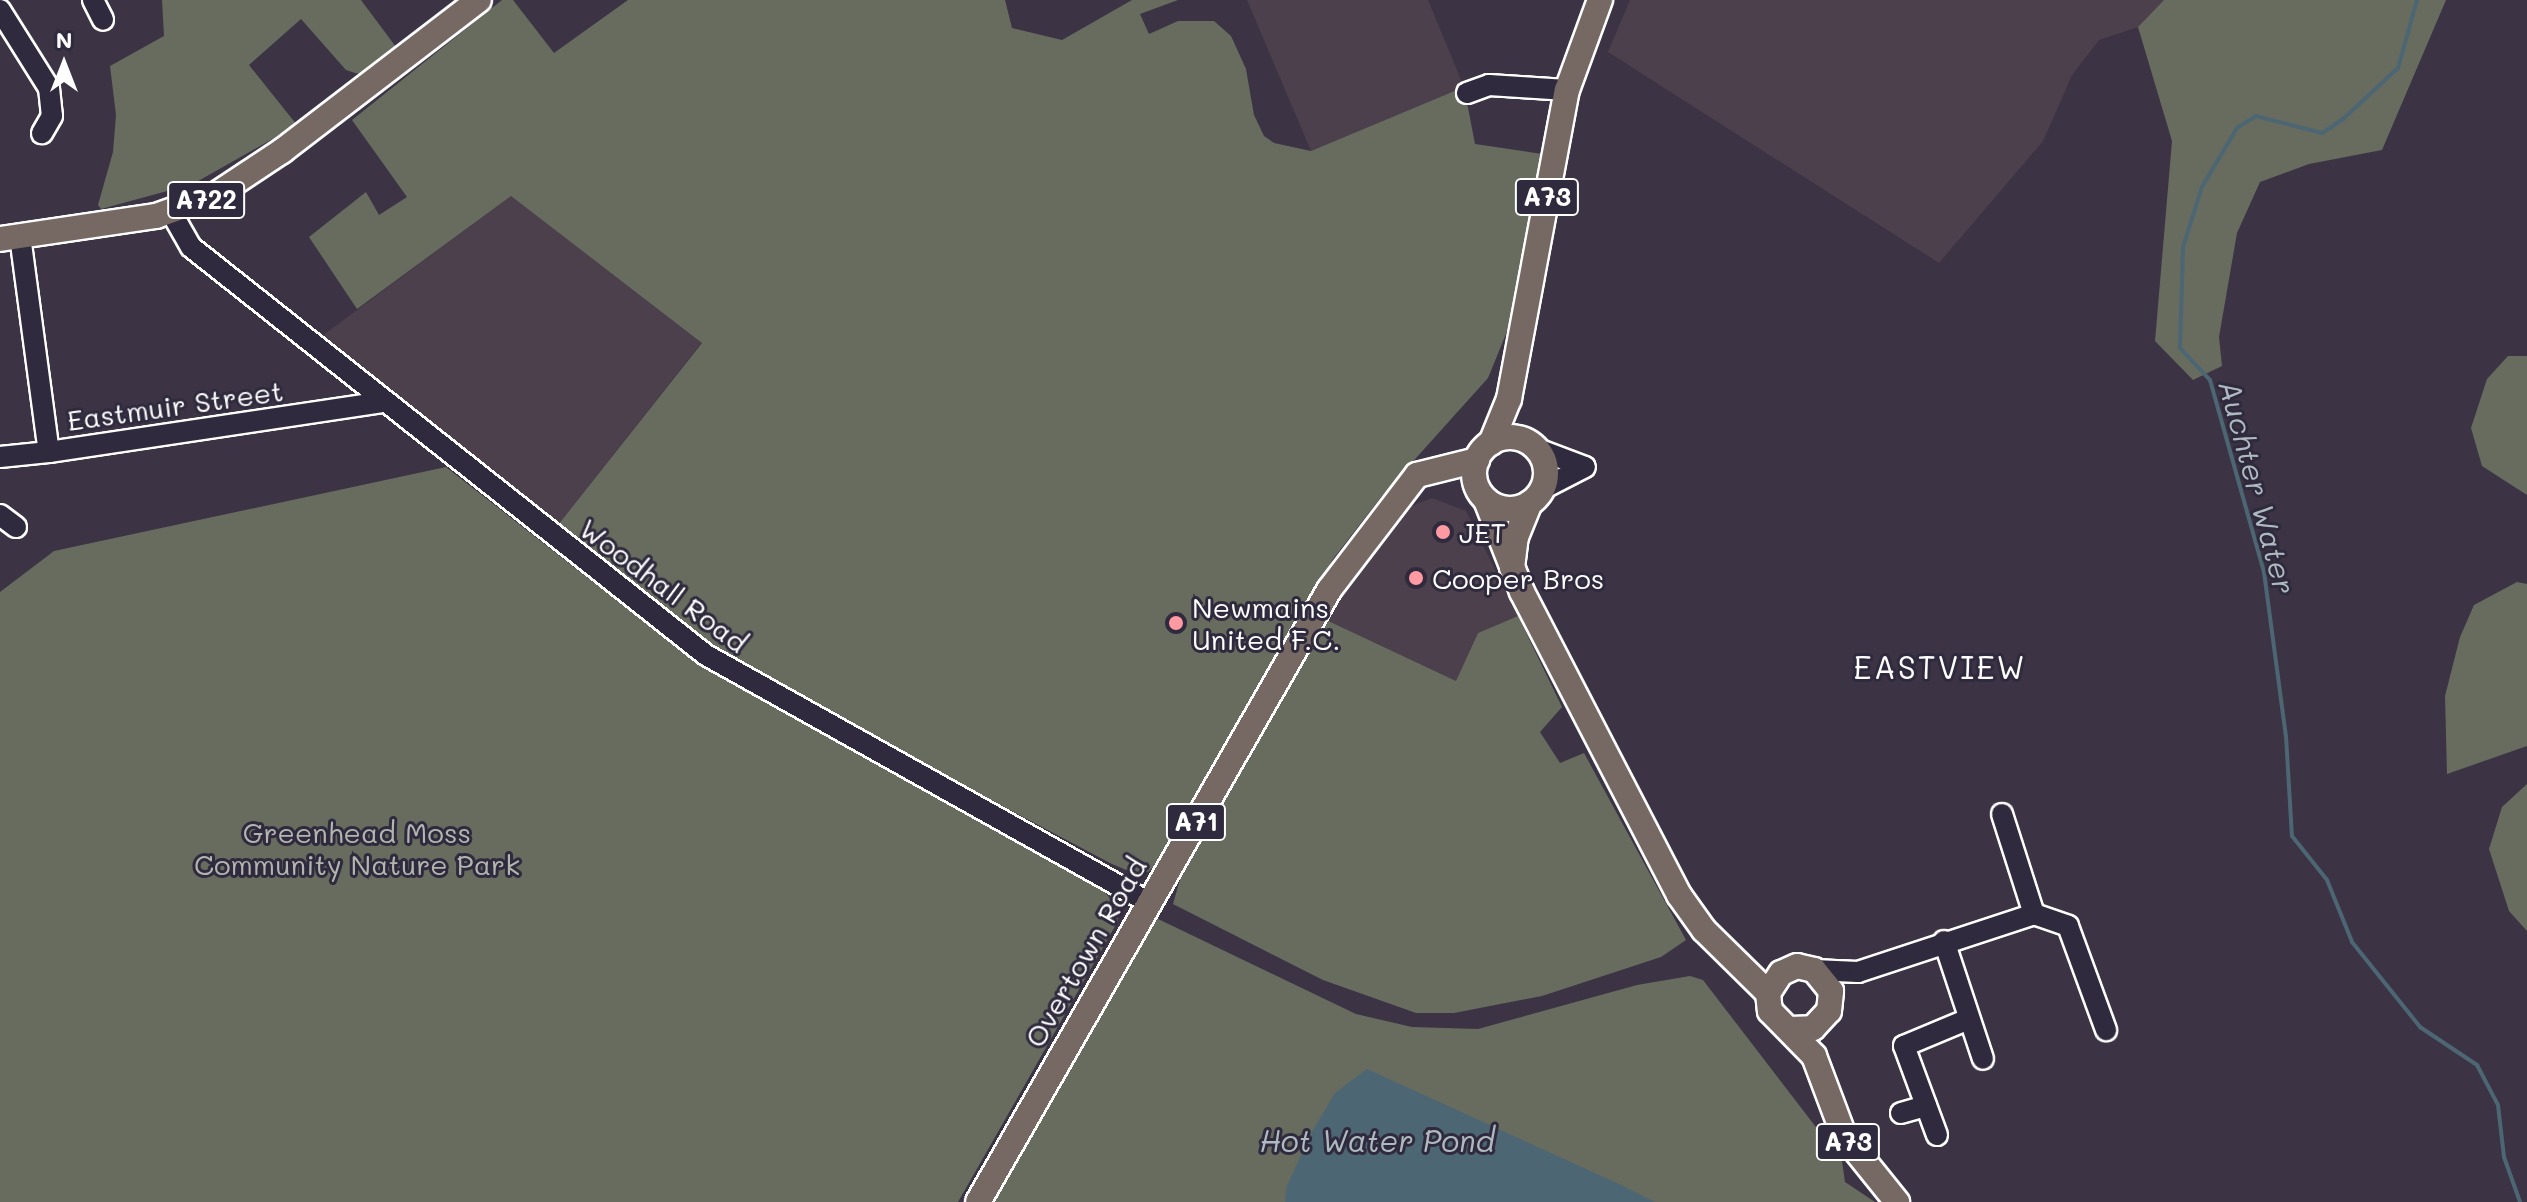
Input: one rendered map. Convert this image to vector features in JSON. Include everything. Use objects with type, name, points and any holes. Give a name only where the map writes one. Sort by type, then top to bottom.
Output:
[{"type":"main road","name":"A722","points":[[10,238],[171,212],[241,181],[479,0]]},
{"type":"main road","name":"A73","points":[[1599,0],[1567,90],[1509,399],[1484,451],[1483,496],[1512,571],[1679,895],[1726,950],[1774,983]]},
{"type":"main road","points":[[1509,399],[1511,415],[1545,467],[1536,496],[1516,537],[1512,571]]},
{"type":"main road","points":[[1484,451],[1509,437],[1531,445]]},
{"type":"main road","name":"Overtown Road","points":[[978,1202],[1329,590],[1417,475],[1484,451]]},
{"type":"main road","points":[[1442,467],[1469,480],[1483,496],[1507,509],[1536,496]]},
{"type":"main road","points":[[1797,966],[1814,970],[1828,982],[1825,1081],[1805,1043],[1770,1011],[1774,983],[1797,966]]},
{"type":"main road","points":[[1789,1029],[1813,1028],[1828,1010]]},
{"type":"main road","name":"A73","points":[[1825,1081],[1844,1136],[1893,1198]]},
{"type":"street","points":[[93,0],[103,20]]},
{"type":"street","points":[[0,10],[49,88],[52,116],[42,133]]},
{"type":"street","points":[[1467,93],[1489,85],[1567,90]]},
{"type":"street","name":"Woodhall Road","points":[[171,212],[191,247],[375,396],[706,655],[1148,902]]},
{"type":"street","name":"Eastmuir Street","points":[[10,238],[49,452],[375,396]]},
{"type":"street","points":[[1531,445],[1585,467],[1536,496]]},
{"type":"street","points":[[0,457],[49,452]]},
{"type":"street","points":[[2002,814],[2034,914]]},
{"type":"street","points":[[1814,970],[1858,972],[1944,941],[2034,914],[2068,926],[2106,1030]]},
{"type":"street","points":[[1944,941],[1983,1059]]},
{"type":"street","points":[[1828,1010],[1858,972]]},
{"type":"street","points":[[1937,1135],[1904,1046],[1969,1019]]},
{"type":"street","points":[[1901,1113],[1926,1106]]},
{"type":"shaded area","points":[[1247,0],[1428,0],[1464,87],[1311,151]]},
{"type":"shaded area","points":[[1630,0],[2164,0],[2138,27],[2099,40],[2072,75],[2043,141],[1939,263],[1608,52]]},
{"type":"shaded area","points":[[511,196],[702,342],[558,525],[322,336]]},
{"type":"shaded area","points":[[1432,498],[1466,511],[1518,616],[1478,633],[1456,681],[1322,618],[1394,520],[1409,507]]},
{"type":"green space","points":[[162,0],[361,0],[396,47],[362,74],[355,73],[346,70],[301,19],[249,65],[297,125],[193,184],[101,209],[98,205],[113,152],[116,115],[110,66],[164,36]]},
{"type":"green space","points":[[502,0],[513,0],[554,53],[628,0],[1005,0],[1012,28],[1062,40],[1132,0],[1178,0],[1140,14],[1149,34],[1178,21],[1214,21],[1231,36],[1246,69],[1254,115],[1264,136],[1274,143],[1311,151],[1464,87],[1475,144],[1542,154],[1508,329],[1488,378],[1381,497],[1333,559],[1161,860],[1148,872],[1136,874],[1112,864],[790,694],[681,626],[558,525],[702,343],[511,196],[357,309],[309,237],[366,192],[379,215],[407,197],[352,120]]},
{"type":"green space","points":[[2164,0],[2446,0],[2382,150],[2309,164],[2260,182],[2237,233],[2219,337],[2222,366],[2193,380],[2155,341],[2172,141],[2138,27]]},
{"type":"green space","points":[[2508,356],[2527,356],[2527,495],[2482,466],[2471,428],[2487,379]]},
{"type":"green space","name":"Greenhead Moss Community Nature Park","points":[[446,467],[674,645],[1105,892],[1116,906],[1118,921],[958,1202],[0,1202],[0,592],[54,551]]},
{"type":"green space","points":[[2517,582],[2527,584],[2527,746],[2447,774],[2445,696],[2460,637],[2474,605]]},
{"type":"green space","points":[[1518,616],[1562,707],[1540,732],[1560,763],[1584,753],[1686,940],[1661,957],[1542,996],[1454,1013],[1416,1013],[1323,980],[1173,904],[1181,876],[1322,618],[1456,681],[1478,633]]},
{"type":"green space","points":[[2527,784],[2527,931],[2509,911],[2489,849],[2502,807]]},
{"type":"green space","points":[[1156,918],[1356,1014],[1412,1027],[1478,1029],[1637,985],[1690,976],[1703,980],[1842,1161],[1845,1182],[1875,1202],[990,1202]]},
{"type":"water","name":"Hot Water Pond","points":[[1367,1069],[1655,1202],[1285,1202],[1287,1186],[1309,1137],[1335,1093]]},
{"type":"waterway","name":"Auchter Water","points":[[2417,0],[2398,68],[2343,119],[2322,133],[2256,116],[2237,128],[2202,187],[2183,247],[2180,348],[2210,380],[2264,572],[2286,736],[2292,836],[2327,880],[2352,942],[2420,1027],[2477,1065],[2498,1105],[2504,1157],[2520,1202]]},
{"type":"place","name":"JET","points":[[1443,532]]},
{"type":"place","name":"Cooper Bros","points":[[1416,578]]},
{"type":"place","name":"Newmains United F.C.","points":[[1176,623]]},
{"type":"district","name":"EASTVIEW","points":[[1940,666]]}]
